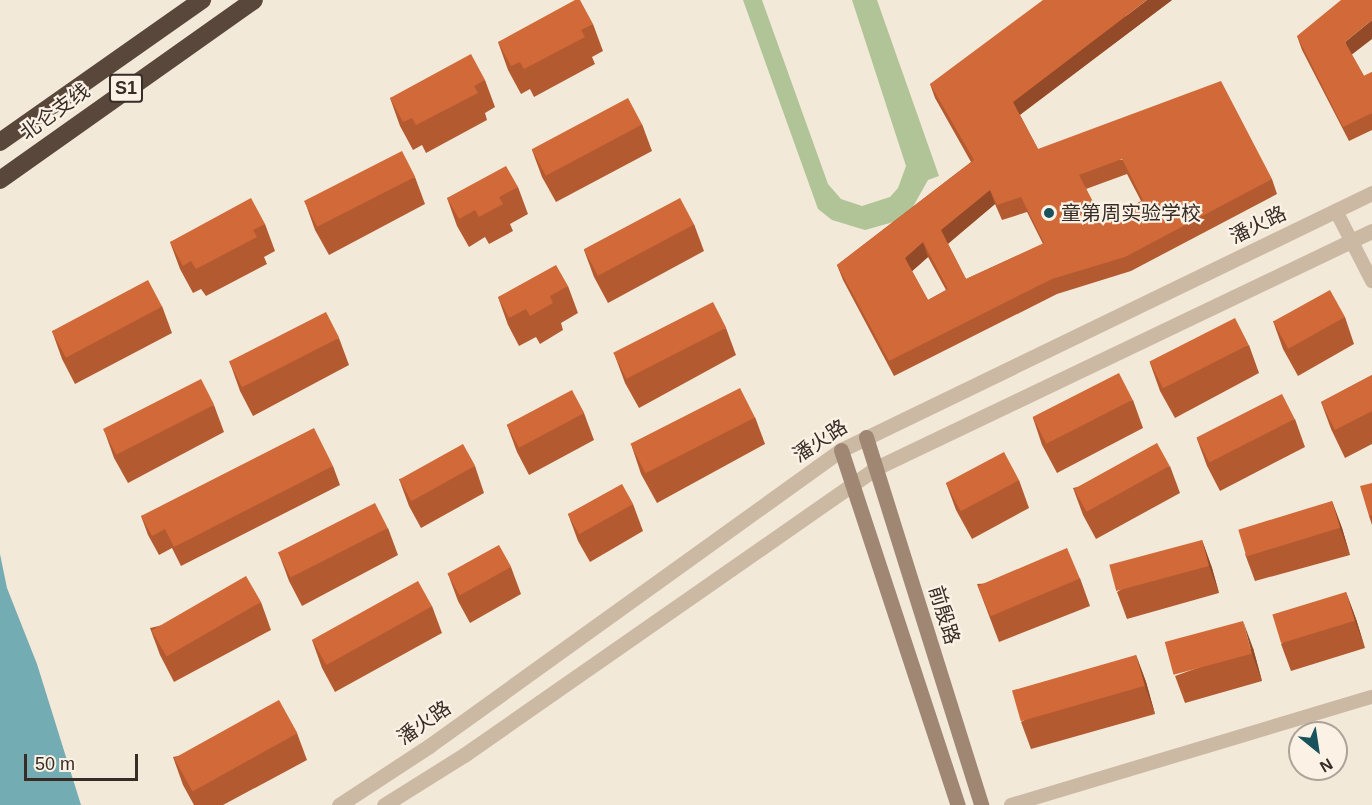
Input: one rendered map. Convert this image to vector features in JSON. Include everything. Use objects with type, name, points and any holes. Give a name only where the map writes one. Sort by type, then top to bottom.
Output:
[{"type":"highway","name":"北仑支线","points":[[0,142],[202,0]]},
{"type":"highway","name":"北仑支线","points":[[0,180],[254,0]]},
{"type":"main road","name":"前殷路","points":[[866,437],[981,805]]},
{"type":"main road","points":[[841,450],[958,805]]},
{"type":"street","name":"潘火路","points":[[339,805],[429,746],[841,450],[1372,193]]},
{"type":"street","points":[[1336,211],[1372,281]]},
{"type":"street","points":[[384,805],[464,755],[876,468],[1372,231]]},
{"type":"street","points":[[1011,805],[1372,697]]},
{"type":"green space","points":[[743,0],[762,0],[828,184],[841,199],[862,206],[890,197],[898,188],[906,166],[852,0],[877,0],[939,176],[928,180],[910,212],[897,221],[865,230],[832,220],[818,209]]},
{"type":"water","points":[[0,554],[7,588],[37,664],[81,805],[0,805]]},
{"type":"building","points":[[575,0],[580,0],[593,24],[581,30],[585,37],[524,69],[520,62],[511,66],[498,42]]},
{"type":"building","points":[[1043,0],[1147,0],[1013,102],[1038,149],[1221,81],[1272,179],[1125,257],[1052,279],[889,361],[837,265],[974,160],[930,84]],"holes":[[[1122,159],[1143,200],[1104,223],[1079,175]],[[990,190],[997,205],[1021,197],[1044,243],[966,279],[941,230]],[[923,242],[948,289],[928,300],[905,258]]]},
{"type":"building","points":[[1341,0],[1372,0],[1372,20],[1345,42],[1364,76],[1372,72],[1372,113],[1343,127],[1297,36]]},
{"type":"building","points":[[471,54],[485,80],[474,86],[478,93],[416,125],[412,118],[403,122],[390,98]]},
{"type":"building","points":[[628,98],[642,124],[546,176],[532,149]]},
{"type":"building","points":[[402,151],[415,177],[317,227],[304,201]]},
{"type":"building","points":[[506,166],[518,187],[499,197],[503,204],[479,217],[475,210],[459,219],[447,198]]},
{"type":"building","points":[[251,198],[265,224],[253,230],[257,237],[196,269],[191,261],[183,266],[170,242]]},
{"type":"building","points":[[680,198],[694,224],[598,276],[584,249]]},
{"type":"building","points":[[556,265],[568,286],[550,296],[553,303],[530,316],[526,309],[509,318],[498,297]]},
{"type":"building","points":[[148,280],[162,306],[66,358],[52,331]]},
{"type":"building","points":[[1330,290],[1345,317],[1288,349],[1273,322]]},
{"type":"building","points":[[713,302],[726,328],[626,379],[613,353]]},
{"type":"building","points":[[326,312],[339,338],[242,387],[229,361]]},
{"type":"building","points":[[1235,318],[1249,345],[1163,388],[1149,362]]},
{"type":"building","points":[[1119,373],[1133,400],[1046,444],[1033,417]]},
{"type":"building","points":[[1372,375],[1372,411],[1335,430],[1321,402]]},
{"type":"building","points":[[201,379],[214,405],[116,455],[103,429]]},
{"type":"building","points":[[740,388],[755,417],[645,473],[630,444]]},
{"type":"building","points":[[572,390],[584,413],[519,448],[507,425]]},
{"type":"building","points":[[1282,394],[1295,419],[1209,463],[1196,438]]},
{"type":"building","points":[[314,428],[333,466],[174,547],[165,529],[152,536],[141,516]]},
{"type":"building","points":[[1157,443],[1170,466],[1087,512],[1074,489]]},
{"type":"building","points":[[463,444],[475,466],[411,501],[399,479]]},
{"type":"building","points":[[1004,452],[1019,480],[961,511],[946,483]]},
{"type":"building","points":[[1372,483],[1372,515],[1369,516],[1360,486]]},
{"type":"building","points":[[622,484],[633,504],[579,534],[568,514]]},
{"type":"building","points":[[1332,501],[1340,528],[1246,556],[1238,530]]},
{"type":"building","points":[[375,503],[388,528],[291,577],[278,552]]},
{"type":"building","points":[[1202,540],[1209,566],[1116,591],[1109,565]]},
{"type":"building","points":[[499,545],[511,567],[460,595],[447,574]]},
{"type":"building","points":[[1067,548],[1080,578],[991,616],[978,586]]},
{"type":"building","points":[[246,576],[261,602],[167,656],[152,630]]},
{"type":"building","points":[[418,581],[432,606],[326,665],[312,640]]},
{"type":"building","points":[[1346,592],[1355,621],[1281,643],[1272,615]]},
{"type":"building","points":[[1243,621],[1252,654],[1174,675],[1165,642]]},
{"type":"building","points":[[1136,655],[1145,686],[1021,721],[1012,691]]},
{"type":"building","points":[[279,700],[297,733],[192,791],[174,758]]},
{"type":"place","name":"童第周实验学校","points":[[1049,213]]}]
